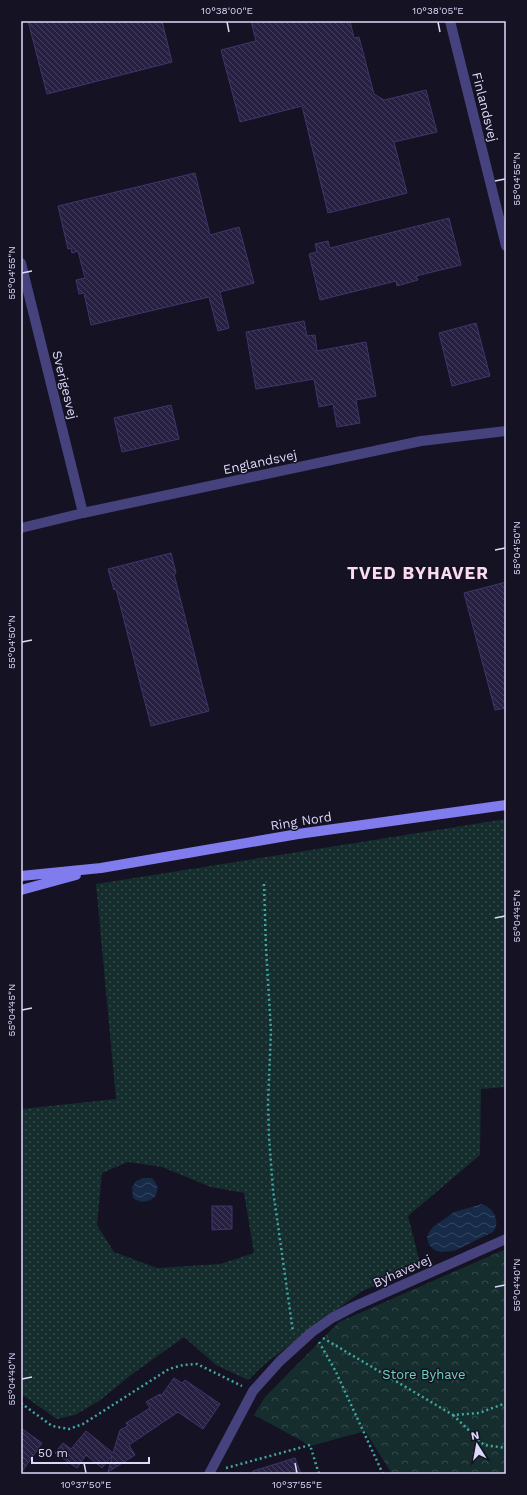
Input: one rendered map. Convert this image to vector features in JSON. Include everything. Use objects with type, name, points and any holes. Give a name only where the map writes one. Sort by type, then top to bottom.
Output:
[{"type":"main road","name":"Ring Nord","points":[[21,876],[101,868],[298,834],[506,805]]},
{"type":"main road","name":"Ring Nord","points":[[21,890],[101,868]]},
{"type":"street","name":"Finlandsvej","points":[[450,21],[506,246]]},
{"type":"street","name":"Sverigesvej","points":[[21,263],[83,513]]},
{"type":"street","name":"Englandsvej","points":[[21,528],[83,513],[421,442],[506,431]]},
{"type":"street","name":"Byhavevej","points":[[209,1474],[253,1391],[280,1361],[312,1332],[332,1318],[353,1307],[506,1239]]},
{"type":"path","points":[[264,884],[271,1031],[268,1103],[269,1137],[275,1206],[290,1316],[296,1347]]},
{"type":"path","points":[[312,1332],[453,1415],[484,1445],[506,1448]]},
{"type":"path","points":[[312,1332],[335,1370],[384,1474]]},
{"type":"path","points":[[21,1403],[52,1426],[69,1429],[83,1424],[169,1369],[183,1365],[197,1364],[253,1391]]},
{"type":"path","points":[[453,1415],[479,1413],[506,1403]]},
{"type":"path","points":[[209,1474],[310,1444],[319,1474]]},
{"type":"green space","points":[[506,819],[506,1087],[481,1089],[480,1155],[408,1216],[421,1267],[362,1291],[266,1363],[248,1380],[216,1365],[184,1337],[131,1375],[99,1401],[75,1415],[57,1419],[21,1394],[21,1109],[116,1099],[96,884]],"holes":[[[128,1162],[162,1167],[211,1187],[244,1193],[254,1253],[220,1264],[157,1268],[114,1252],[97,1225],[102,1173]]]},
{"type":"green space","name":"Store Byhave","points":[[506,1249],[506,1474],[392,1474],[365,1431],[311,1446],[254,1415],[265,1397],[339,1322]]},
{"type":"water","points":[[143,1178],[152,1178],[157,1189],[157,1194],[154,1198],[144,1202],[133,1198],[132,1187],[136,1181]]},
{"type":"water","points":[[482,1204],[490,1209],[495,1216],[496,1224],[493,1232],[454,1251],[436,1251],[429,1245],[427,1237],[433,1227],[454,1212]]},
{"type":"building","points":[[28,21],[162,21],[172,62],[47,94]]},
{"type":"building","points":[[251,21],[350,21],[354,38],[359,37],[374,94],[384,100],[426,90],[437,132],[394,142],[407,193],[328,213],[302,106],[240,122],[221,50],[256,41]]},
{"type":"building","points":[[195,173],[210,235],[239,227],[254,283],[220,292],[229,328],[218,331],[209,297],[91,325],[84,293],[79,294],[76,280],[85,278],[78,251],[72,253],[71,248],[68,249],[58,206]]},
{"type":"building","points":[[449,218],[461,265],[416,276],[418,280],[397,286],[396,281],[320,300],[309,254],[317,252],[315,244],[328,241],[330,248]]},
{"type":"building","points":[[304,321],[307,336],[315,335],[317,351],[366,342],[376,396],[356,400],[360,423],[337,427],[333,404],[319,407],[314,379],[256,389],[246,332]]},
{"type":"building","points":[[476,323],[490,376],[452,386],[439,333]]},
{"type":"building","points":[[171,405],[179,439],[122,452],[114,418]]},
{"type":"building","points":[[171,553],[176,573],[174,574],[209,711],[151,726],[116,589],[114,590],[108,569]]},
{"type":"building","points":[[506,582],[506,708],[495,710],[464,593]]},
{"type":"building","points":[[212,1206],[232,1206],[232,1229],[212,1230]]},
{"type":"building","points":[[174,1378],[182,1383],[185,1380],[220,1404],[203,1429],[178,1412],[129,1445],[135,1455],[108,1472],[112,1456],[102,1468],[86,1455],[77,1468],[55,1453],[63,1443],[71,1449],[86,1431],[113,1453],[120,1430],[128,1426],[126,1423],[150,1408],[146,1402],[160,1394],[161,1396]]},
{"type":"building","points":[[21,1428],[42,1443],[21,1473]]},
{"type":"building","points":[[295,1458],[301,1474],[253,1474],[253,1471]]},
{"type":"district","name":"TVED BYHAVER","points":[[418,573]]}]
